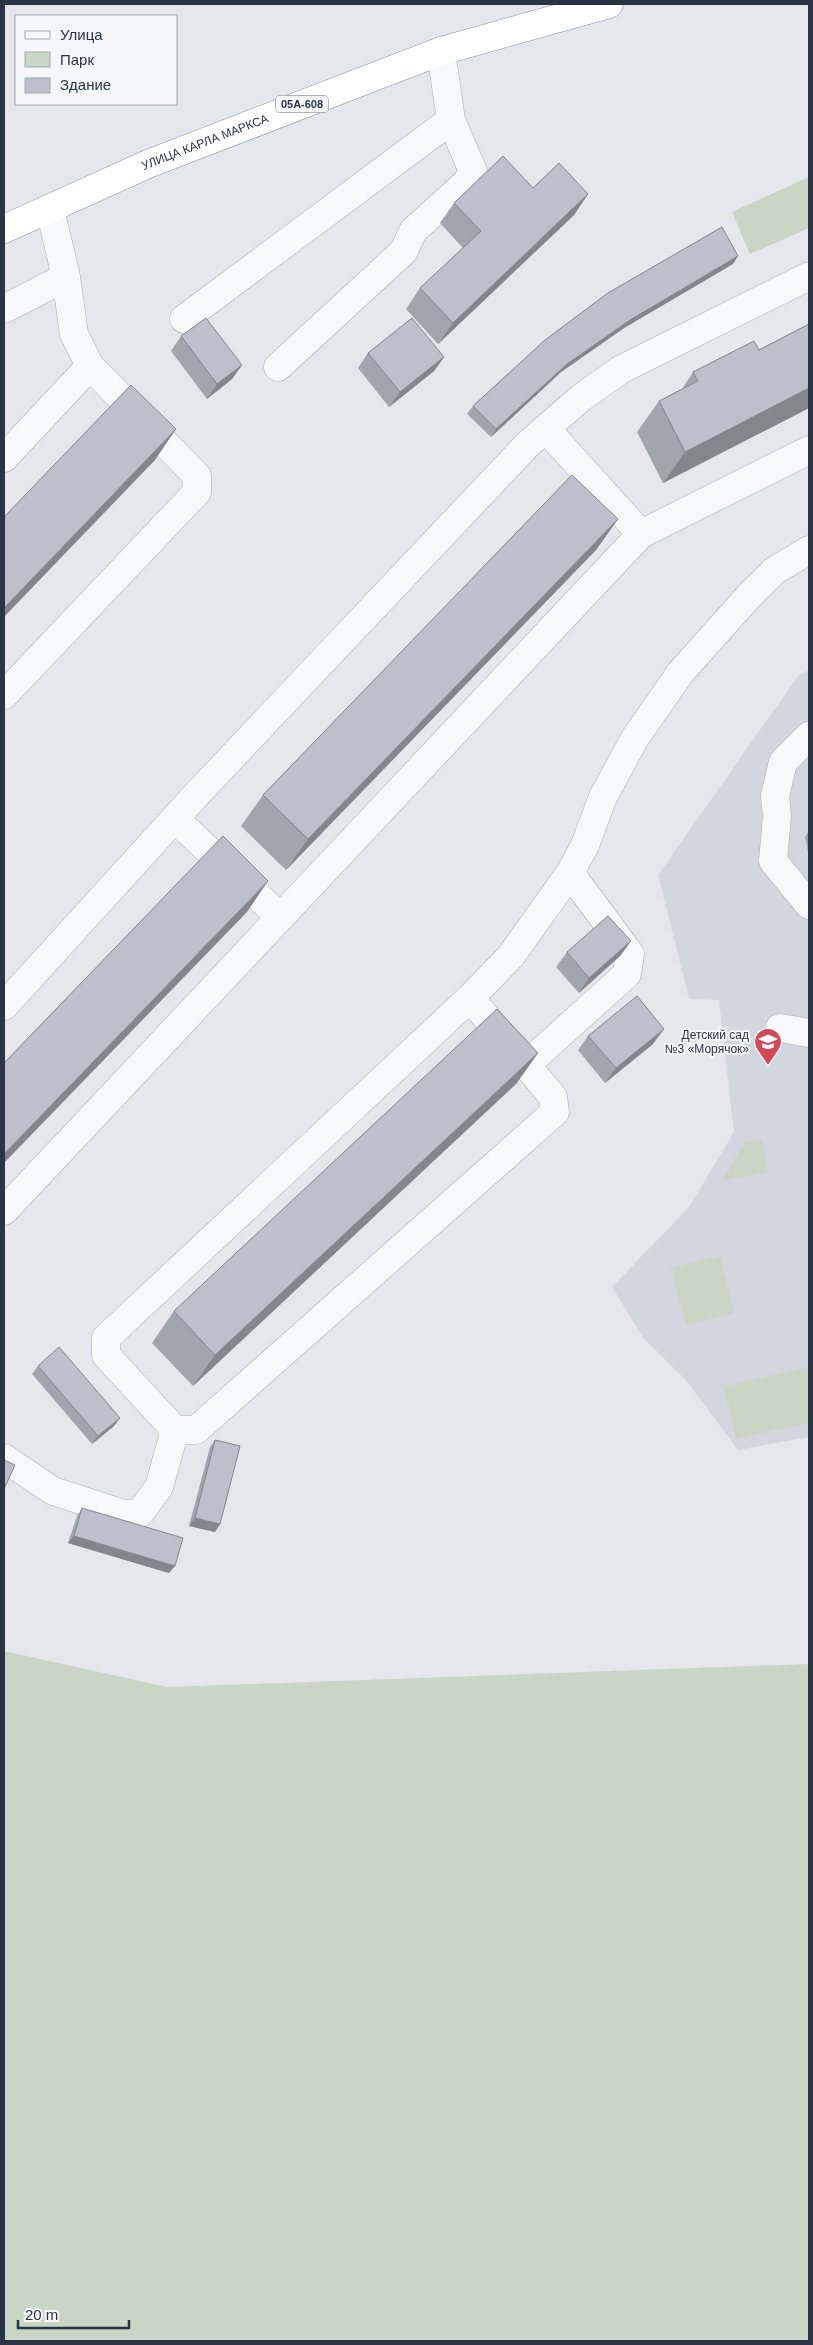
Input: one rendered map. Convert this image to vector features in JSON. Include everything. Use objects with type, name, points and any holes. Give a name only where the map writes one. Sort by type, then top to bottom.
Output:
[{"type":"highway","name":"УЛИЦА КАРЛА МАРКСА","points":[[4,229],[148,164],[441,51],[609,4]]},
{"type":"lane","points":[[278,367],[404,251],[413,232],[467,182],[473,171],[451,120],[441,51]]},
{"type":"lane","points":[[184,318],[451,120]]},
{"type":"lane","points":[[4,695],[197,492],[197,476],[90,366],[74,334],[66,277],[50,209]]},
{"type":"lane","points":[[4,1006],[175,819],[528,444],[582,397],[620,370],[809,276]]},
{"type":"lane","points":[[4,309],[66,277]]},
{"type":"lane","points":[[4,458],[90,366]]},
{"type":"lane","points":[[546,429],[641,534]]},
{"type":"lane","points":[[4,1211],[641,534],[809,450]]},
{"type":"lane","points":[[470,998],[553,1097],[555,1112],[196,1430],[175,1430],[106,1355],[106,1338],[470,998],[510,957],[570,873],[585,845],[603,797],[635,738],[681,672],[748,596],[774,571],[809,550]]},
{"type":"lane","points":[[809,736],[783,762],[775,796],[777,816],[773,861],[809,905]]},
{"type":"lane","points":[[175,819],[280,917]]},
{"type":"lane","points":[[526,1065],[627,974],[630,954],[570,873]]},
{"type":"lane","points":[[780,1028],[809,1033]]},
{"type":"lane","points":[[4,1458],[52,1490],[124,1514],[140,1513],[159,1487],[175,1430]]},
{"type":"shaded area","name":"Детский сад №3 «Морячок»","points":[[809,670],[809,1437],[738,1450],[686,1380],[644,1339],[612,1287],[689,1207],[734,1132],[719,1000],[689,999],[658,875],[798,676]]},
{"type":"green space","points":[[809,177],[809,228],[750,254],[732,212]]},
{"type":"green space","points":[[762,1139],[768,1172],[722,1181],[744,1143]]},
{"type":"green space","points":[[720,1256],[734,1313],[686,1325],[671,1268]]},
{"type":"green space","points":[[809,1367],[809,1423],[736,1439],[724,1386]]},
{"type":"green space","points":[[4,1651],[167,1687],[809,1664],[809,2341],[4,2341]]},
{"type":"building","points":[[503,156],[533,188],[559,163],[588,194],[453,323],[420,288],[481,231],[454,203]]},
{"type":"building","points":[[722,227],[738,256],[630,320],[567,364],[496,429],[473,406],[545,340],[608,293]]},
{"type":"building","points":[[206,318],[242,365],[217,384],[181,336]]},
{"type":"building","points":[[412,318],[444,357],[400,392],[368,353]]},
{"type":"building","points":[[809,324],[809,388],[685,452],[659,401],[698,381],[693,372],[754,341],[759,350]]},
{"type":"building","points":[[131,385],[176,429],[4,608],[4,517]]},
{"type":"building","points":[[572,475],[618,519],[308,839],[263,795]]},
{"type":"building","points":[[223,836],[268,881],[4,1154],[4,1063]]},
{"type":"building","points":[[608,916],[631,941],[589,978],[567,952]]},
{"type":"building","points":[[637,996],[664,1029],[616,1068],[588,1036]]},
{"type":"building","points":[[497,1009],[538,1053],[215,1355],[174,1311]]},
{"type":"building","points":[[59,1347],[120,1418],[98,1436],[38,1366]]},
{"type":"building","points":[[215,1440],[240,1446],[220,1524],[195,1518]]},
{"type":"building","points":[[4,1460],[15,1465],[4,1489]]},
{"type":"building","points":[[82,1508],[183,1538],[175,1566],[74,1536]]},
{"type":"place","name":"Детский сад №3 «Морячок»","points":[[768,1066]]}]
